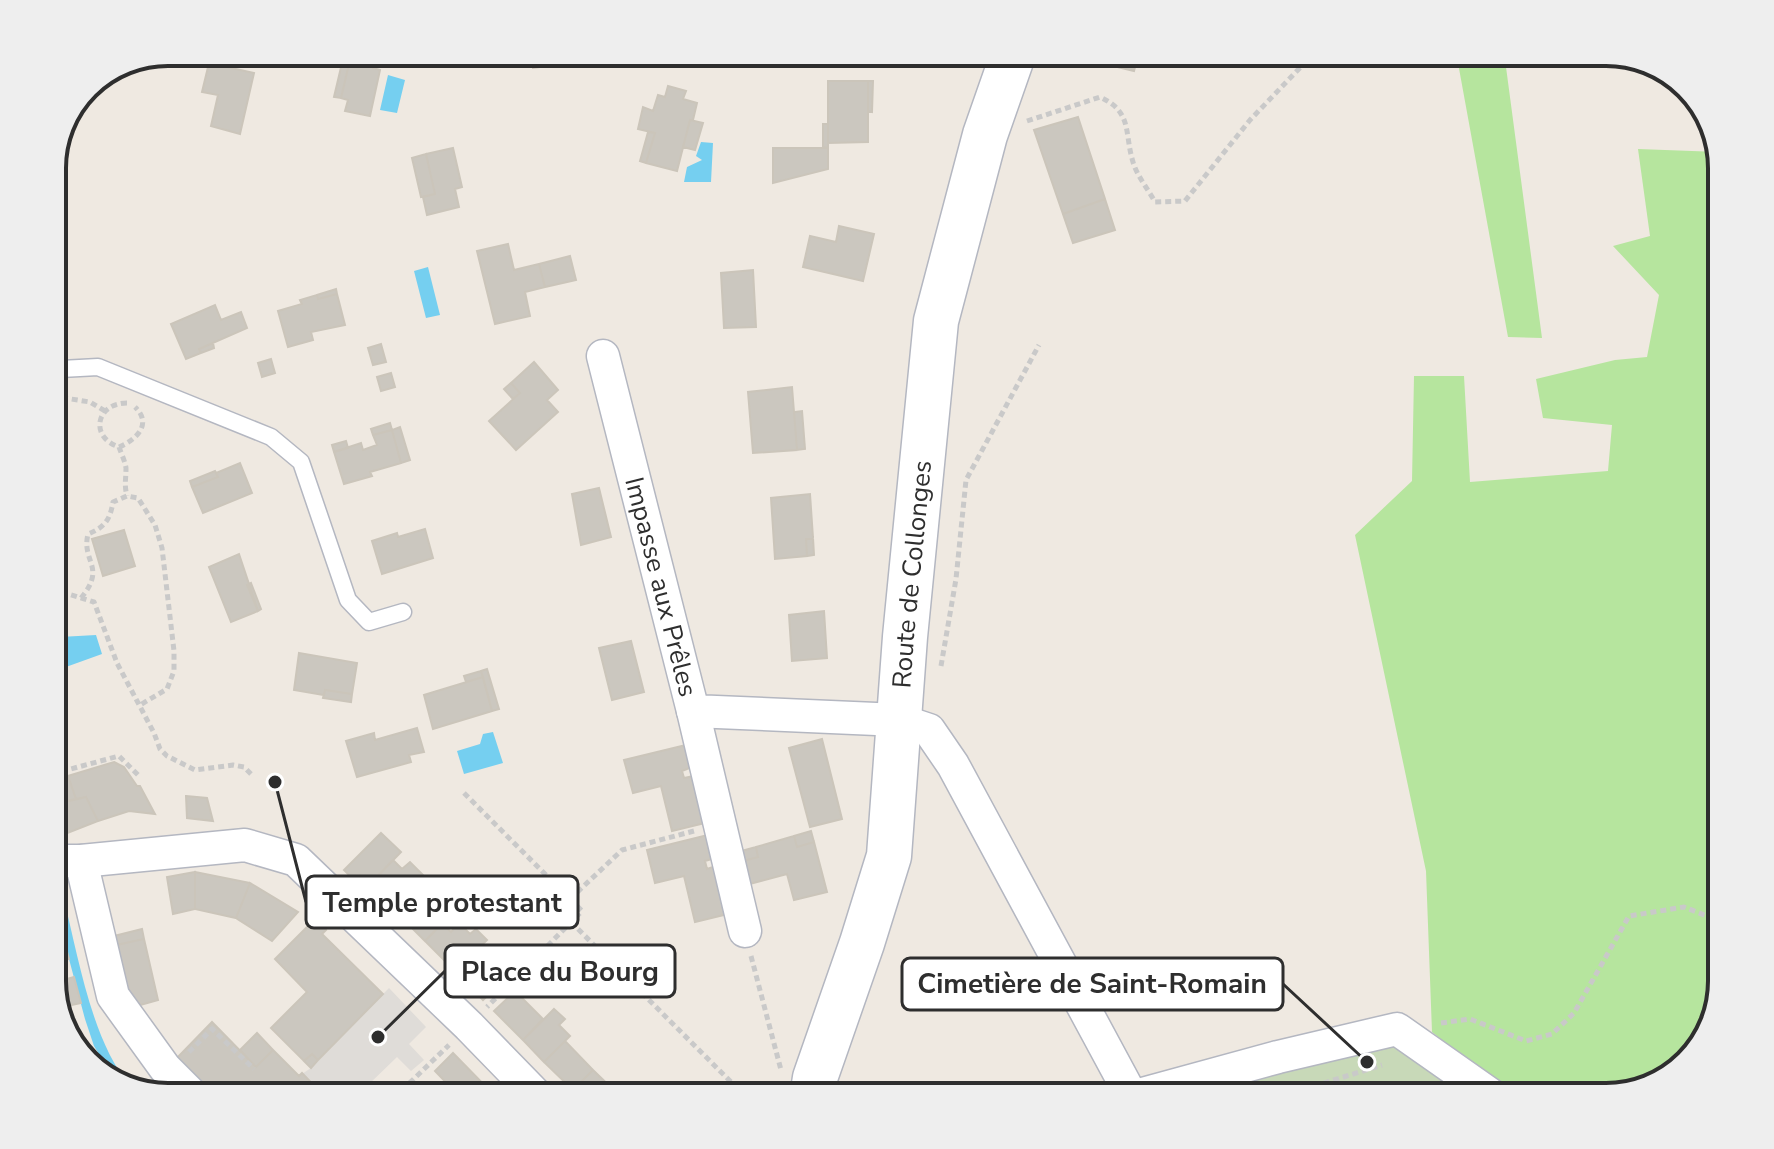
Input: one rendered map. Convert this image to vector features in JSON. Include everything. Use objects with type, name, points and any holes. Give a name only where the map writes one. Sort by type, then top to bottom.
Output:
[{"type":"main road","name":"Route de Collonges","points":[[806,1083],[815,1078],[889,856],[936,321],[985,135],[1009,66]]},
{"type":"street","name":"Impasse aux Prêles","points":[[603,356],[693,711],[899,720]]},
{"type":"street","points":[[693,711],[745,931]]},
{"type":"street","points":[[899,720],[929,730],[953,765],[1124,1083]]},
{"type":"street","points":[[180,1083],[165,1068],[113,996],[67,861],[245,845],[296,860],[524,1083]]},
{"type":"street","points":[[1183,1083],[1397,1029],[1474,1083]]},
{"type":"lane","points":[[66,369],[98,367],[271,437],[301,462],[348,600],[369,622],[403,612]]},
{"type":"path","points":[[985,135],[1100,97],[1114,103],[1125,118],[1133,164],[1155,202],[1185,201],[1250,120],[1302,66]]},
{"type":"path","points":[[940,669],[956,579],[966,480],[1039,345]]},
{"type":"path","points":[[66,398],[90,402],[105,411]]},
{"type":"path","points":[[129,403],[143,414],[144,423],[138,437],[119,447],[111,444],[100,431],[99,422],[113,405],[129,403]]},
{"type":"path","points":[[119,447],[126,467],[123,477],[127,496]]},
{"type":"path","points":[[81,598],[94,578],[86,543],[88,534],[104,528],[113,502],[127,496],[138,498],[145,506],[158,537],[174,651],[174,671],[167,689],[140,705]]},
{"type":"path","points":[[66,593],[94,602],[117,663],[160,749],[167,756],[195,770],[233,765],[244,767],[251,774]]},
{"type":"path","points":[[66,770],[119,756],[139,776]]},
{"type":"path","points":[[464,793],[582,911],[479,1016]]},
{"type":"path","points":[[570,899],[622,850],[707,828]]},
{"type":"path","points":[[1397,1029],[1470,1019],[1526,1041],[1552,1034],[1574,1013],[1629,916],[1684,907],[1708,916]]},
{"type":"path","points":[[571,922],[732,1083]]},
{"type":"path","points":[[745,931],[795,1083]]},
{"type":"path","points":[[184,1057],[212,1029],[254,1069]]},
{"type":"path","points":[[407,1083],[419,1069],[448,1047]]},
{"type":"path","points":[[1324,1083],[1394,1061]]},
{"type":"green space","points":[[1459,66],[1506,66],[1542,338],[1508,337]]},
{"type":"green space","points":[[1638,149],[1707,152],[1707,995],[1703,1014],[1691,1038],[1673,1058],[1651,1073],[1633,1080],[1606,1083],[1496,1083],[1432,1032],[1426,871],[1355,535],[1412,481],[1414,376],[1464,376],[1470,482],[1608,471],[1612,425],[1543,418],[1536,379],[1615,360],[1647,357],[1659,295],[1613,246],[1650,236]]},
{"type":"green space","points":[[1393,1039],[1448,1083],[1241,1083]]},
{"type":"shaded area","points":[[389,988],[426,1027],[409,1044],[424,1060],[411,1071],[397,1057],[370,1083],[271,1083],[270,1080],[287,1064],[299,1076],[311,1068]]},
{"type":"water","points":[[388,75],[405,80],[397,113],[380,110]]},
{"type":"water","points":[[701,142],[713,143],[711,182],[684,182],[687,167],[702,160],[696,156]]},
{"type":"water","points":[[428,267],[440,315],[426,318],[414,271]]},
{"type":"water","points":[[96,635],[102,654],[66,667],[66,637]]},
{"type":"water","points":[[493,732],[503,763],[464,774],[457,751],[480,744],[483,734]]},
{"type":"water","points":[[66,908],[96,1021],[120,1071],[101,1057],[85,1019],[66,948]]},
{"type":"building","points":[[208,66],[254,73],[240,134],[211,126],[218,95],[202,92]]},
{"type":"building","points":[[341,66],[349,66],[341,98],[334,97]]},
{"type":"building","points":[[349,66],[373,66],[380,70],[370,116],[345,111],[348,100],[341,98]]},
{"type":"building","points":[[1113,66],[1135,66],[1134,71]]},
{"type":"building","points":[[828,81],[868,81],[868,142],[828,143]]},
{"type":"building","points":[[868,81],[873,81],[872,112],[868,111]]},
{"type":"building","points":[[668,86],[686,91],[683,99],[697,103],[677,171],[646,163],[655,133],[638,129],[643,107],[653,111],[658,95],[665,97]]},
{"type":"building","points":[[1078,117],[1105,199],[1063,214],[1034,130]]},
{"type":"building","points":[[690,120],[703,123],[695,150],[683,147]]},
{"type":"building","points":[[823,124],[828,124],[828,148],[823,147]]},
{"type":"building","points":[[648,132],[655,133],[646,163],[640,161]]},
{"type":"building","points":[[453,148],[462,187],[455,189],[459,207],[427,215],[423,197],[435,194],[426,154]]},
{"type":"building","points":[[773,148],[828,148],[828,169],[773,183]]},
{"type":"building","points":[[426,154],[435,194],[421,197],[412,158]]},
{"type":"building","points":[[1105,199],[1115,230],[1073,243],[1063,214]]},
{"type":"building","points":[[839,226],[874,234],[863,281],[803,267],[810,236],[836,242]]},
{"type":"building","points":[[508,244],[514,270],[539,264],[545,287],[525,292],[530,316],[495,324],[477,251]]},
{"type":"building","points":[[570,256],[576,280],[545,287],[539,264]]},
{"type":"building","points":[[753,270],[756,327],[724,328],[721,273]]},
{"type":"building","points":[[336,289],[337,294],[318,299],[317,295]]},
{"type":"building","points":[[337,294],[345,325],[311,332],[313,340],[288,347],[278,311],[302,304],[300,300],[317,295],[318,299]]},
{"type":"building","points":[[215,305],[221,320],[241,312],[247,328],[199,349],[201,353],[186,359],[171,324]]},
{"type":"building","points":[[213,343],[214,348],[201,353],[199,349]]},
{"type":"building","points":[[381,344],[386,362],[373,365],[368,348]]},
{"type":"building","points":[[271,359],[275,373],[262,377],[258,363]]},
{"type":"building","points":[[534,362],[558,390],[547,400],[558,412],[516,450],[489,421],[520,393],[511,383]]},
{"type":"building","points":[[391,373],[395,387],[381,391],[377,377]]},
{"type":"building","points":[[511,383],[520,393],[513,399],[504,389]]},
{"type":"building","points":[[792,387],[797,450],[753,453],[748,392]]},
{"type":"building","points":[[802,411],[805,449],[797,450],[794,412]]},
{"type":"building","points":[[390,423],[392,430],[373,435],[371,429]]},
{"type":"building","points":[[400,427],[410,460],[401,463],[392,430]]},
{"type":"building","points":[[392,430],[401,463],[344,484],[334,452],[361,443],[363,450],[377,445],[373,435]]},
{"type":"building","points":[[346,441],[348,448],[334,452],[332,445]]},
{"type":"building","points":[[240,463],[252,493],[203,513],[192,487],[218,477],[216,473]]},
{"type":"building","points":[[215,471],[218,477],[192,487],[190,481]]},
{"type":"building","points":[[599,488],[611,537],[581,545],[572,494]]},
{"type":"building","points":[[810,494],[813,538],[806,539],[807,556],[775,559],[771,498]]},
{"type":"building","points":[[425,529],[433,558],[382,574],[372,541]]},
{"type":"building","points":[[124,530],[135,566],[103,576],[92,539]]},
{"type":"building","points":[[813,538],[814,555],[807,556],[806,539]]},
{"type":"building","points":[[239,554],[258,611],[231,622],[209,567]]},
{"type":"building","points":[[251,583],[261,609],[258,611],[247,585]]},
{"type":"building","points":[[824,611],[827,658],[792,661],[789,615]]},
{"type":"building","points":[[631,641],[644,692],[612,700],[599,648]]},
{"type":"building","points":[[299,653],[357,663],[352,694],[325,690],[324,695],[294,690]]},
{"type":"building","points":[[487,669],[499,709],[492,711],[481,671]]},
{"type":"building","points":[[481,671],[483,677],[466,682],[464,676]]},
{"type":"building","points":[[483,677],[492,711],[433,729],[424,695]]},
{"type":"building","points":[[325,690],[352,694],[351,702],[323,698]]},
{"type":"building","points":[[417,728],[424,752],[409,755],[411,762],[357,777],[346,741],[374,733],[375,740]]},
{"type":"building","points":[[822,739],[842,819],[810,827],[789,748]]},
{"type":"building","points":[[686,745],[692,767],[682,771],[684,778],[694,776],[705,823],[672,831],[661,786],[633,793],[624,760]]},
{"type":"building","points":[[114,762],[124,767],[140,786],[155,814],[129,811],[98,821],[86,797],[76,799],[68,776]]},
{"type":"building","points":[[68,776],[76,799],[67,801]]},
{"type":"building","points":[[186,796],[207,798],[213,821],[187,818]]},
{"type":"building","points":[[86,797],[98,821],[66,834],[66,802]]},
{"type":"building","points":[[811,831],[814,842],[797,847],[794,836]]},
{"type":"building","points":[[381,833],[401,852],[369,885],[360,875],[354,880],[344,870]]},
{"type":"building","points":[[708,835],[715,858],[705,861],[707,869],[716,866],[728,914],[695,922],[684,876],[655,883],[647,850]]},
{"type":"building","points":[[794,836],[797,847],[814,842],[827,892],[794,900],[787,874],[742,886],[736,863],[758,857],[756,847]]},
{"type":"building","points":[[756,847],[758,857],[736,863],[734,853]]},
{"type":"building","points":[[393,860],[402,869],[410,862],[428,880],[396,912],[369,885]]},
{"type":"building","points":[[195,872],[195,909],[173,914],[167,877]]},
{"type":"building","points":[[195,872],[250,883],[236,918],[195,909]]},
{"type":"building","points":[[250,883],[298,912],[272,941],[236,918]]},
{"type":"building","points":[[417,891],[446,920],[425,941],[396,912]]},
{"type":"building","points":[[315,919],[326,930],[322,934],[383,994],[318,1060],[312,1054],[304,1061],[271,1028],[307,992],[275,959]]},
{"type":"building","points":[[442,923],[451,932],[459,923],[470,934],[476,929],[487,940],[455,971],[425,941]]},
{"type":"building","points":[[142,929],[144,939],[116,945],[114,936]]},
{"type":"building","points":[[144,939],[158,1000],[133,1007],[116,945]]},
{"type":"building","points":[[476,950],[504,980],[483,1000],[455,971]]},
{"type":"building","points":[[74,977],[81,1003],[69,1006],[66,979]]},
{"type":"building","points":[[515,991],[543,1019],[523,1040],[494,1011]]},
{"type":"building","points":[[554,1009],[565,1019],[559,1025],[570,1036],[544,1062],[523,1040]]},
{"type":"building","points":[[212,1022],[256,1067],[273,1050],[299,1076],[302,1073],[312,1083],[192,1083],[173,1062]]},
{"type":"building","points":[[257,1033],[273,1050],[256,1067],[240,1050]]},
{"type":"building","points":[[565,1041],[593,1070],[580,1083],[566,1083],[544,1062]]},
{"type":"building","points":[[453,1053],[482,1083],[447,1083],[435,1071]]},
{"type":"building","points":[[312,1054],[318,1060],[311,1068],[304,1061]]},
{"type":"building","points":[[593,1070],[606,1083],[580,1083]]},
{"type":"place","name":"Temple protestant","points":[[275,782]]},
{"type":"place","name":"Place du Bourg","points":[[378,1037]]},
{"type":"place","name":"Cimetière de Saint-Romain","points":[[1367,1062]]}]
